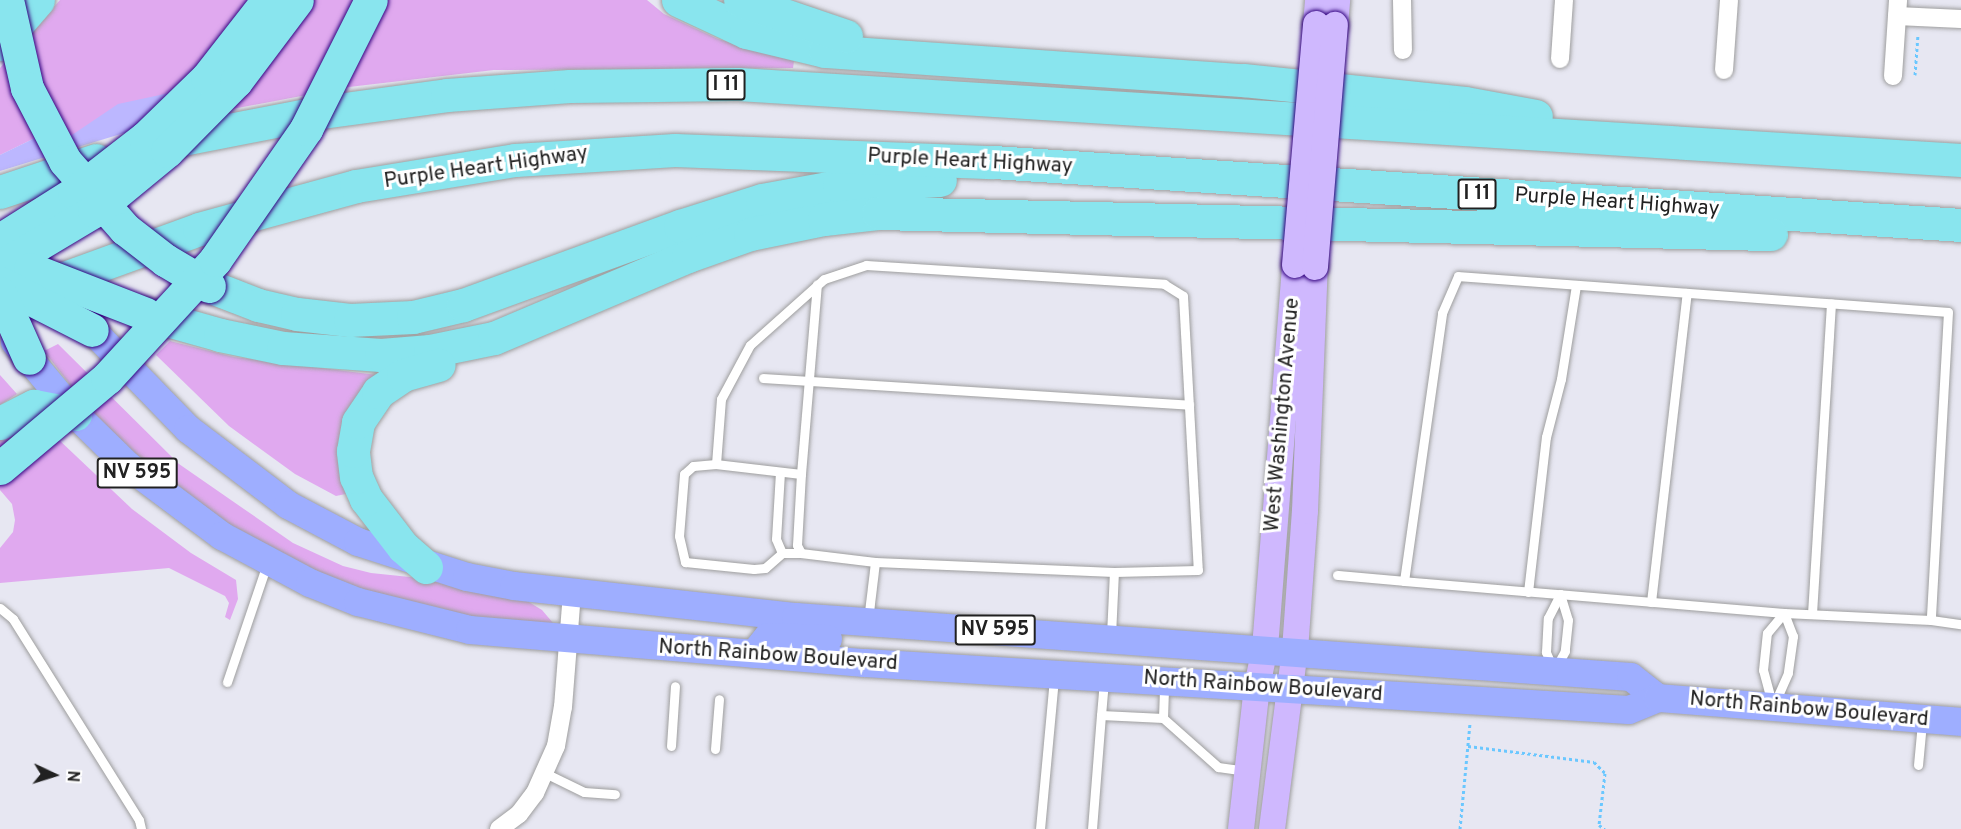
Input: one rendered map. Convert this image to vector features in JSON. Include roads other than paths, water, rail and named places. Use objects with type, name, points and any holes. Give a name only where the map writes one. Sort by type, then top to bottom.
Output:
[{"type":"highway","points":[[7,0],[27,88],[65,161],[97,202],[129,233],[209,286],[258,305],[297,314],[357,320],[413,317],[463,305],[751,203],[860,183],[968,180],[993,162]]},
{"type":"highway","points":[[0,44],[38,0]]},
{"type":"highway","points":[[0,240],[74,193],[136,146],[207,78],[268,0]]},
{"type":"highway","points":[[15,268],[94,211],[167,151],[236,81],[297,0]]},
{"type":"highway","points":[[0,468],[107,378],[210,267],[263,196],[306,129],[371,0]]},
{"type":"highway","points":[[678,0],[730,26],[793,46],[858,55],[1243,80],[1465,103],[1676,141]]},
{"type":"highway","points":[[740,0],[792,21],[860,39],[1005,63]]},
{"type":"highway","name":"I 11","points":[[0,192],[142,148],[257,123],[427,97],[579,86],[808,86],[1961,160]]},
{"type":"highway","name":"Purple Heart Highway","points":[[0,304],[117,257],[241,216],[356,186],[452,168],[580,154],[707,149],[993,162],[1961,225]]},
{"type":"highway","points":[[0,253],[15,268],[146,314],[267,345],[381,355],[478,342],[750,234],[824,219],[886,213],[1961,239]]},
{"type":"highway","points":[[0,284],[92,330]]},
{"type":"highway","points":[[0,293],[29,358]]},
{"type":"highway","points":[[426,567],[395,537],[358,483],[353,444],[365,408],[384,387],[403,375],[492,351],[567,306]]},
{"type":"highway","points":[[0,423],[34,406],[51,406],[75,414]]},
{"type":"main road","name":"West Washington Avenue","points":[[1241,829],[1257,686],[1264,648],[1305,266],[1326,12]]},
{"type":"main road","points":[[0,240],[15,268]]},
{"type":"main road","name":"West Washington Avenue","points":[[1272,829],[1287,688],[1295,650],[1305,511],[1305,266]]},
{"type":"main road","name":"North Rainbow Boulevard","points":[[0,324],[75,414],[168,498],[268,562],[358,602],[424,620],[498,634],[569,641],[865,663],[1629,710],[1658,698],[1961,722]]},
{"type":"main road","name":"North Rainbow Boulevard","points":[[92,330],[188,429],[241,472],[335,531],[426,567],[498,584],[867,622],[1295,650],[1631,677],[1658,698]]},
{"type":"main road","points":[[754,654],[768,637],[843,639],[857,634],[867,622]]},
{"type":"main road","points":[[865,663],[871,648],[878,644],[948,646],[985,629]]},
{"type":"street","points":[[1402,0],[1403,50]]},
{"type":"street","points":[[1560,59],[1564,0]]},
{"type":"street","points":[[1724,70],[1729,0]]},
{"type":"street","points":[[1893,76],[1897,8],[1919,17],[1961,19]]},
{"type":"street","points":[[499,829],[519,814],[545,773],[559,732],[572,592]]},
{"type":"lane","points":[[716,464],[721,399],[750,345],[817,285],[866,265],[1164,284],[1183,296],[1198,570],[1114,572],[875,562],[801,553],[782,553],[765,568],[754,569],[685,562],[680,536],[684,474],[693,466],[716,464],[801,474]]},
{"type":"lane","points":[[1404,581],[1442,313],[1458,276],[1948,312],[1931,620]]},
{"type":"lane","points":[[801,553],[797,545],[801,474],[817,285]]},
{"type":"lane","points":[[1528,591],[1546,437],[1561,379],[1576,285]]},
{"type":"lane","points":[[1651,602],[1687,293]]},
{"type":"lane","points":[[1812,614],[1831,304]]},
{"type":"lane","points":[[763,378],[1189,405]]},
{"type":"lane","points":[[780,472],[776,539],[782,553]]},
{"type":"lane","points":[[227,682],[268,562]]},
{"type":"lane","points":[[867,622],[875,562]]},
{"type":"lane","points":[[1110,638],[1114,572]]},
{"type":"lane","points":[[1337,574],[1784,613],[1931,620],[1961,624]]},
{"type":"lane","points":[[1554,670],[1546,652],[1548,618],[1560,594]]},
{"type":"lane","points":[[1554,670],[1564,651],[1568,620],[1560,594]]},
{"type":"lane","points":[[0,608],[13,619],[139,820],[141,829]]},
{"type":"lane","points":[[1773,708],[1762,670],[1767,633],[1784,613]]},
{"type":"lane","points":[[1773,708],[1788,673],[1793,636],[1784,613]]},
{"type":"lane","points":[[1547,632],[1566,634]]},
{"type":"lane","points":[[1040,829],[1054,673]]},
{"type":"lane","points":[[1092,829],[1105,676]]},
{"type":"lane","points":[[1163,718],[1165,681]]},
{"type":"lane","points":[[671,746],[675,686]]},
{"type":"lane","points":[[715,749],[719,699]]},
{"type":"lane","points":[[1101,715],[1163,718],[1218,767],[1247,771]]},
{"type":"lane","points":[[1918,765],[1922,719]]},
{"type":"lane","points":[[545,773],[584,792],[615,794]]}]
